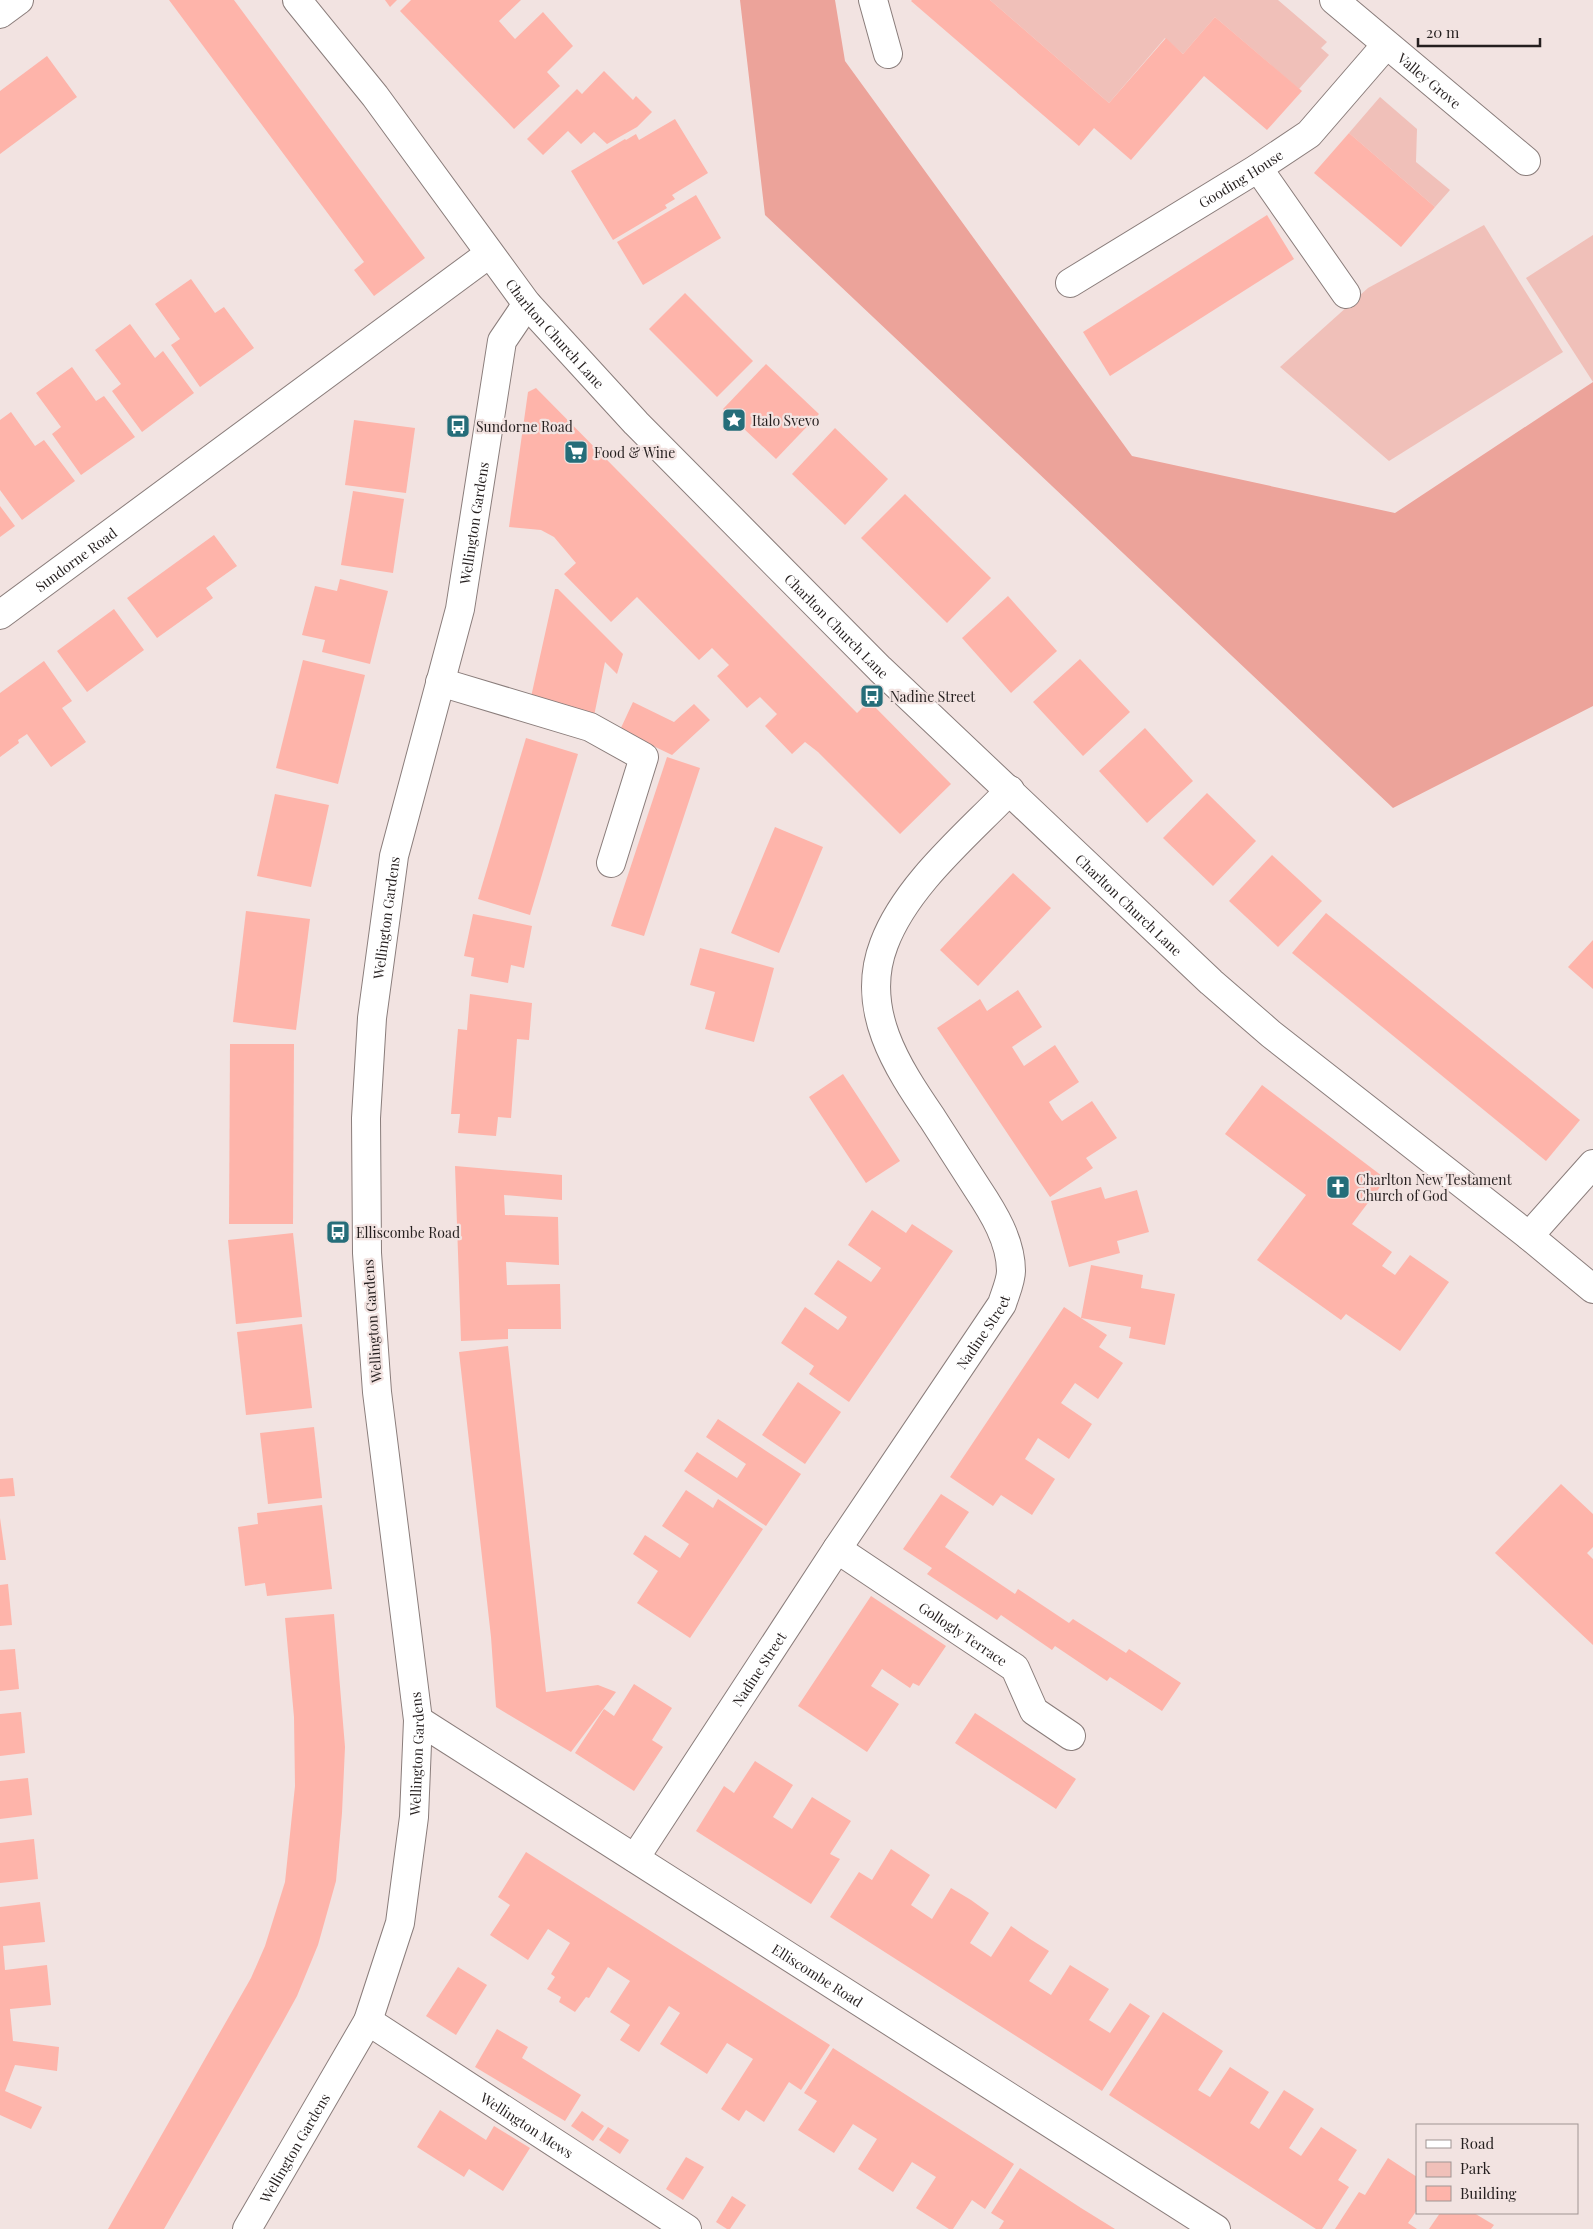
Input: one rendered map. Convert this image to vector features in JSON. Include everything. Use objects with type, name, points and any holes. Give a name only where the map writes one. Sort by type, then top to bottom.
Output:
[{"type":"street","points":[[0,14],[19,0]]},
{"type":"street","name":"Charlton Church Lane","points":[[297,0],[375,96],[489,254],[528,304],[636,423],[852,641],[1212,982],[1272,1034],[1529,1236],[1593,1289]]},
{"type":"street","points":[[873,0],[888,54]]},
{"type":"street","name":"Valley Grove","points":[[1334,0],[1526,162]]},
{"type":"street","name":"Gooding House","points":[[1070,283],[1258,168],[1309,134],[1386,45]]},
{"type":"street","points":[[1258,168],[1346,294]]},
{"type":"street","name":"Sundorne Road","points":[[0,615],[489,254]]},
{"type":"street","name":"Wellington Gardens","points":[[247,2229],[368,2021],[400,1923],[414,1817],[418,1720],[377,1392],[367,1253],[366,1118],[372,1018],[394,856],[460,609],[502,341],[528,304]]},
{"type":"street","points":[[440,682],[590,727],[644,757],[610,862]]},
{"type":"street","name":"Nadine Street","points":[[635,1858],[1002,1304],[1011,1272],[1005,1238],[990,1207],[901,1072],[882,1030],[875,988],[883,945],[904,906],[932,872],[1010,790]]},
{"type":"street","points":[[1529,1236],[1593,1164]]},
{"type":"street","name":"Gollogly Terrace","points":[[838,1549],[1015,1668],[1034,1711],[1071,1736]]},
{"type":"street","name":"Elliscombe Road","points":[[418,1720],[1216,2229]]},
{"type":"street","name":"Wellington Mews","points":[[368,2021],[687,2229]]},
{"type":"green space","points":[[990,0],[1278,0],[1327,42],[1321,48],[1329,55],[1299,89],[1215,17],[1183,54],[1165,38],[1109,103]]},
{"type":"green space","points":[[1380,97],[1417,129],[1416,162],[1450,190],[1435,207],[1349,133]]},
{"type":"green space","points":[[1484,225],[1563,352],[1389,461],[1280,367],[1368,288]]},
{"type":"green space","points":[[1593,235],[1593,382],[1526,278]]},
{"type":"shaded area","points":[[740,0],[835,0],[845,61],[1132,456],[1395,513],[1593,382],[1593,706],[1393,808],[765,215]]},
{"type":"building","points":[[169,0],[234,0],[425,258],[374,296],[354,270],[364,262]]},
{"type":"building","points":[[385,0],[397,0],[390,7]]},
{"type":"building","points":[[411,0],[521,0],[499,21],[515,39],[543,12],[573,46],[547,72],[560,86],[514,129],[400,11]]},
{"type":"building","points":[[912,0],[990,0],[1109,103],[1166,38],[1183,54],[1215,17],[1302,91],[1267,130],[1204,76],[1131,160],[1094,128],[1079,146]]},
{"type":"building","points":[[47,56],[77,97],[0,154],[0,91]]},
{"type":"building","points":[[604,71],[633,100],[636,96],[652,112],[637,127],[607,144],[594,132],[581,144],[568,131],[543,155],[527,139],[577,89],[582,94]]},
{"type":"building","points":[[675,119],[708,173],[672,195],[675,199],[665,205],[667,208],[613,240],[571,171],[625,139],[636,134],[639,140]]},
{"type":"building","points":[[1349,133],[1435,207],[1401,247],[1314,173]]},
{"type":"building","points":[[696,195],[721,238],[643,285],[617,242]]},
{"type":"building","points":[[1267,215],[1294,259],[1110,376],[1083,332]]},
{"type":"building","points":[[191,279],[215,313],[224,307],[254,348],[200,387],[171,345],[180,339],[155,304]]},
{"type":"building","points":[[685,293],[753,361],[717,397],[649,329]]},
{"type":"building","points":[[130,324],[155,358],[163,351],[194,393],[142,432],[112,391],[121,384],[95,350]]},
{"type":"building","points":[[766,364],[819,414],[776,459],[723,409]]},
{"type":"building","points":[[72,367],[96,401],[104,396],[135,437],[81,475],[52,434],[61,427],[36,393]]},
{"type":"building","points":[[536,388],[857,713],[869,701],[951,784],[900,834],[818,752],[805,742],[792,754],[765,726],[777,714],[760,697],[747,708],[717,676],[729,665],[712,648],[699,660],[637,597],[611,622],[564,574],[576,563],[554,537],[541,530],[509,527],[528,392]]},
{"type":"building","points":[[11,412],[35,446],[44,440],[75,481],[22,520],[0,490],[0,420]]},
{"type":"building","points":[[354,420],[415,428],[406,493],[345,485]]},
{"type":"building","points":[[835,428],[888,479],[845,525],[792,474]]},
{"type":"building","points":[[353,491],[404,499],[393,573],[341,565]]},
{"type":"building","points":[[905,494],[991,578],[947,623],[861,538]]},
{"type":"building","points":[[0,506],[15,526],[0,537]]},
{"type":"building","points":[[214,535],[237,566],[206,588],[213,598],[157,638],[127,598]]},
{"type":"building","points":[[340,579],[388,591],[370,664],[322,652],[325,640],[302,635],[315,586],[337,591]]},
{"type":"building","points":[[555,589],[558,589],[623,654],[617,674],[605,662],[594,716],[531,697]]},
{"type":"building","points":[[1008,596],[1057,651],[1011,693],[962,638]]},
{"type":"building","points":[[114,609],[144,650],[87,692],[57,651]]},
{"type":"building","points":[[1080,659],[1130,712],[1083,756],[1033,702]]},
{"type":"building","points":[[303,660],[365,675],[338,784],[276,768]]},
{"type":"building","points":[[44,661],[72,701],[62,708],[86,742],[51,767],[27,734],[18,740],[19,743],[0,757],[0,693]]},
{"type":"building","points":[[633,702],[674,722],[694,704],[710,720],[672,755],[620,730]]},
{"type":"building","points":[[1145,728],[1193,781],[1147,823],[1099,771]]},
{"type":"building","points":[[526,738],[578,754],[530,915],[478,899]]},
{"type":"building","points":[[667,757],[700,768],[644,936],[611,926]]},
{"type":"building","points":[[1207,793],[1256,841],[1213,886],[1163,838]]},
{"type":"building","points":[[275,794],[329,805],[311,887],[257,876]]},
{"type":"building","points":[[775,827],[823,847],[779,953],[731,933]]},
{"type":"building","points":[[1272,855],[1322,901],[1278,947],[1229,901]]},
{"type":"building","points":[[1013,873],[1051,908],[978,986],[940,950]]},
{"type":"building","points":[[246,911],[310,919],[296,1030],[233,1022]]},
{"type":"building","points":[[1326,913],[1580,1120],[1546,1161],[1292,953]]},
{"type":"building","points":[[473,914],[532,926],[524,968],[511,965],[508,983],[471,976],[474,958],[464,956]]},
{"type":"building","points":[[1593,940],[1593,989],[1568,967]]},
{"type":"building","points":[[700,948],[774,968],[754,1042],[705,1029],[715,992],[690,985]]},
{"type":"building","points":[[1018,990],[1042,1027],[1012,1047],[1024,1066],[1055,1045],[1079,1082],[1049,1102],[1055,1112],[1062,1121],[1092,1101],[1117,1138],[1086,1158],[1093,1168],[1050,1197],[937,1028],[980,999],[987,1011]]},
{"type":"building","points":[[470,994],[532,1003],[529,1040],[517,1039],[511,1118],[498,1117],[496,1136],[458,1133],[460,1114],[451,1114],[458,1029],[467,1030]]},
{"type":"building","points":[[230,1044],[294,1044],[293,1224],[229,1224]]},
{"type":"building","points":[[843,1074],[900,1161],[866,1183],[809,1097]]},
{"type":"building","points":[[1262,1085],[1386,1179],[1352,1224],[1392,1252],[1382,1266],[1395,1275],[1410,1255],[1449,1282],[1400,1351],[1346,1314],[1341,1320],[1257,1260],[1306,1195],[1225,1134]]},
{"type":"building","points":[[455,1166],[562,1175],[562,1200],[504,1195],[505,1215],[558,1217],[559,1265],[506,1262],[507,1285],[560,1284],[561,1329],[508,1329],[508,1339],[461,1341]]},
{"type":"building","points":[[1101,1187],[1105,1199],[1137,1190],[1149,1232],[1117,1241],[1120,1253],[1069,1267],[1051,1201]]},
{"type":"building","points":[[872,1210],[906,1233],[912,1224],[953,1251],[849,1402],[809,1374],[814,1366],[781,1343],[805,1307],[838,1330],[843,1324],[847,1317],[814,1294],[838,1260],[871,1282],[877,1274],[881,1268],[848,1245]]},
{"type":"building","points":[[293,1233],[302,1317],[236,1324],[228,1240]]},
{"type":"building","points":[[1091,1265],[1143,1275],[1141,1288],[1175,1294],[1165,1345],[1129,1338],[1131,1327],[1081,1318]]},
{"type":"building","points":[[1064,1307],[1107,1335],[1099,1347],[1123,1363],[1098,1399],[1075,1383],[1061,1403],[1092,1424],[1069,1459],[1038,1438],[1025,1459],[1055,1479],[1032,1515],[1001,1495],[993,1506],[950,1477]]},
{"type":"building","points":[[302,1324],[312,1408],[246,1415],[237,1332]]},
{"type":"building","points":[[508,1346],[546,1692],[598,1685],[616,1692],[571,1752],[496,1707],[491,1637],[459,1352]]},
{"type":"building","points":[[798,1382],[841,1412],[805,1464],[762,1435]]},
{"type":"building","points":[[718,1419],[801,1474],[766,1526],[684,1471],[697,1452],[737,1478],[746,1464],[706,1437]]},
{"type":"building","points":[[314,1427],[322,1498],[268,1504],[260,1433]]},
{"type":"building","points":[[13,1478],[15,1496],[0,1497],[0,1479]]},
{"type":"building","points":[[1561,1484],[1593,1514],[1593,1547],[1587,1553],[1593,1559],[1593,1645],[1495,1553]]},
{"type":"building","points":[[686,1490],[713,1508],[718,1499],[763,1529],[690,1638],[637,1603],[658,1571],[633,1554],[645,1535],[680,1558],[689,1544],[662,1526]]},
{"type":"building","points":[[941,1494],[969,1512],[945,1547],[1015,1594],[1018,1589],[1069,1623],[1073,1619],[1126,1653],[1129,1649],[1181,1683],[1162,1711],[1110,1677],[1107,1681],[1055,1646],[1052,1650],[1001,1615],[997,1620],[927,1574],[932,1568],[903,1549]]},
{"type":"building","points":[[322,1505],[332,1589],[267,1596],[265,1583],[245,1586],[238,1527],[258,1524],[257,1513]]},
{"type":"building","points":[[0,1518],[6,1560],[0,1560]]},
{"type":"building","points":[[8,1584],[12,1625],[0,1626],[0,1585]]},
{"type":"building","points":[[871,1596],[946,1646],[919,1686],[913,1683],[910,1688],[882,1669],[871,1686],[899,1704],[867,1752],[798,1706]]},
{"type":"building","points":[[334,1614],[345,1747],[342,1813],[336,1881],[318,1945],[297,1996],[164,2229],[108,2229],[251,1978],[265,1946],[285,1882],[295,1786],[294,1717],[285,1618]]},
{"type":"building","points":[[15,1649],[19,1689],[0,1691],[0,1650]]},
{"type":"building","points":[[634,1684],[672,1708],[652,1740],[663,1747],[634,1791],[575,1753],[604,1709],[614,1716]]},
{"type":"building","points":[[21,1712],[25,1753],[0,1756],[0,1714]]},
{"type":"building","points":[[975,1713],[1076,1779],[1056,1809],[955,1743]]},
{"type":"building","points":[[755,1761],[793,1785],[773,1817],[792,1829],[812,1797],[851,1821],[830,1854],[840,1859],[811,1904],[696,1831],[724,1786],[734,1793]]},
{"type":"building","points":[[28,1778],[32,1815],[0,1819],[0,1781]]},
{"type":"building","points":[[34,1839],[38,1879],[0,1883],[0,1843]]},
{"type":"building","points":[[891,1849],[930,1875],[911,1905],[932,1919],[951,1888],[989,1913],[970,1943],[991,1957],[1011,1926],[1049,1951],[1029,1981],[1051,1995],[1070,1965],[1109,1989],[1089,2020],[1110,2033],[1130,2003],[1150,2016],[1102,2091],[830,1917],[859,1872],[872,1880]]},
{"type":"building","points":[[526,1852],[830,2045],[801,2090],[789,2082],[764,2122],[746,2110],[739,2121],[721,2109],[753,2059],[727,2043],[707,2074],[660,2044],[680,2013],[669,2006],[639,2052],[620,2040],[630,2025],[610,2012],[630,1981],[608,1967],[589,1998],[586,1997],[575,2012],[559,2002],[561,1997],[547,1989],[555,1977],[551,1974],[570,1943],[548,1929],[528,1960],[490,1935],[510,1905],[498,1897]]},
{"type":"building","points":[[40,1902],[45,1942],[3,1946],[5,1970],[47,1965],[51,2005],[10,2009],[13,2041],[59,2047],[57,2071],[15,2065],[5,2091],[42,2107],[31,2129],[0,2115],[0,1907]]},
{"type":"building","points":[[458,1967],[487,1985],[456,2035],[426,2016]]},
{"type":"building","points":[[1163,2012],[1223,2051],[1198,2090],[1210,2097],[1230,2067],[1269,2092],[1250,2123],[1259,2129],[1284,2090],[1314,2109],[1289,2148],[1301,2156],[1321,2127],[1357,2150],[1338,2180],[1349,2187],[1322,2229],[1316,2229],[1109,2095]]},
{"type":"building","points":[[497,2029],[528,2047],[522,2058],[581,2095],[565,2121],[475,2067]]},
{"type":"building","points":[[833,2048],[1014,2164],[985,2209],[972,2200],[953,2229],[949,2229],[916,2208],[936,2177],[912,2162],[893,2192],[858,2169],[877,2139],[853,2124],[834,2153],[798,2130],[817,2101],[804,2093]]},
{"type":"building","points":[[440,2110],[486,2140],[494,2126],[530,2148],[503,2191],[469,2169],[464,2177],[417,2147]]},
{"type":"building","points":[[582,2111],[604,2126],[593,2141],[571,2126]]},
{"type":"building","points":[[608,2127],[629,2140],[620,2154],[599,2140]]},
{"type":"building","points":[[686,2157],[704,2167],[683,2200],[666,2189]]},
{"type":"building","points":[[1388,2158],[1416,2176],[1416,2211],[1408,2223],[1417,2229],[1335,2229],[1359,2192],[1365,2195]]},
{"type":"building","points":[[1020,2168],[1115,2229],[999,2229],[1004,2221],[991,2213]]},
{"type":"building","points":[[732,2196],[746,2205],[730,2229],[727,2229],[716,2222]]},
{"type":"building","points":[[1439,2214],[1476,2214],[1494,2225],[1491,2229],[1429,2229]]},
{"type":"place","name":"Italo Svevo","points":[[734,420]]},
{"type":"place","name":"Sundorne Road","points":[[458,426]]},
{"type":"place","name":"Food & Wine","points":[[576,452]]},
{"type":"place","name":"Nadine Street","points":[[872,696]]},
{"type":"place","name":"Charlton New Testament Church of God","points":[[1338,1187]]},
{"type":"place","name":"Elliscombe Road","points":[[338,1232]]}]
